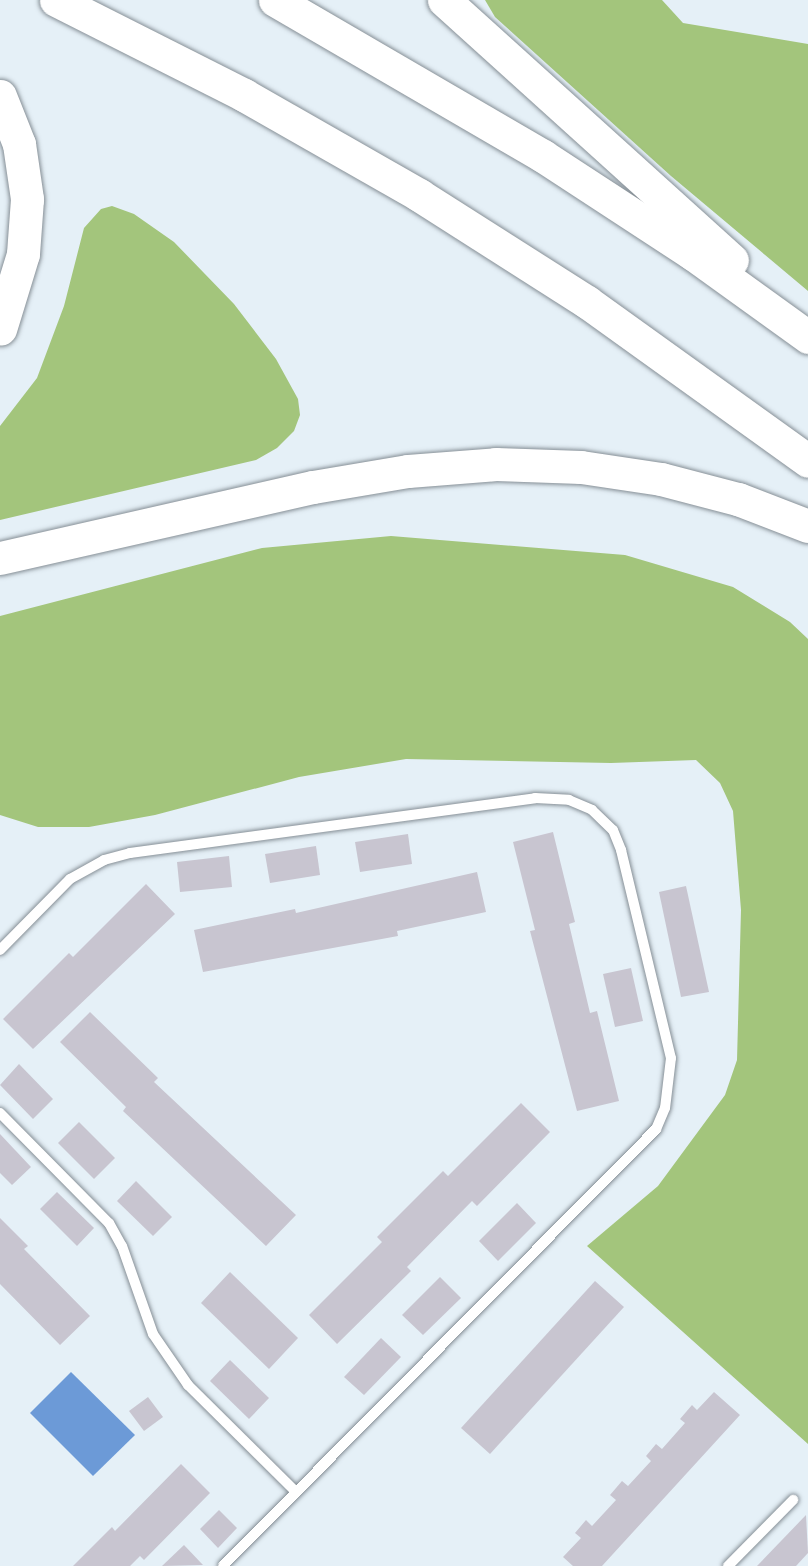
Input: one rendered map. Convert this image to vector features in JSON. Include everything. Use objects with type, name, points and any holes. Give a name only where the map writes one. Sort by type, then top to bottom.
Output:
[{"type":"highway","points":[[56,0],[243,95],[419,195],[587,302],[808,461]]},
{"type":"highway","points":[[275,0],[552,162],[693,254],[808,337]]},
{"type":"highway","points":[[444,0],[808,327]]},
{"type":"highway","points":[[0,96],[19,144],[27,199],[23,254],[0,329]]},
{"type":"highway","points":[[0,558],[313,487],[408,471],[496,464],[622,471],[728,496],[808,526]]},
{"type":"lane","points":[[0,950],[70,879],[104,860],[130,853],[534,798],[568,800],[592,810],[613,830],[671,1058],[670,1085],[661,1119],[639,1149],[224,1566]]},
{"type":"lane","points":[[0,1113],[109,1223],[122,1245],[153,1334],[188,1385],[296,1492]]},
{"type":"lane","points":[[728,1566],[793,1500]]},
{"type":"green space","points":[[485,0],[662,0],[683,23],[808,44],[808,291],[671,176],[495,17]]},
{"type":"green space","points":[[112,206],[134,214],[174,242],[234,304],[276,359],[298,399],[300,415],[294,431],[277,448],[256,460],[0,520],[0,426],[37,378],[64,306],[84,228],[101,209]]},
{"type":"green space","points":[[391,536],[625,555],[733,587],[790,622],[808,639],[808,1444],[587,1246],[658,1186],[725,1095],[737,1060],[741,910],[733,811],[720,783],[696,760],[611,763],[406,759],[299,777],[155,815],[89,827],[38,827],[0,815],[0,616],[262,548]]},
{"type":"water","points":[[71,1372],[135,1435],[93,1476],[30,1413]]},
{"type":"building","points":[[553,832],[575,922],[569,924],[590,1013],[597,1011],[619,1101],[577,1111],[530,931],[535,930],[513,842]]},
{"type":"building","points":[[408,834],[412,864],[360,872],[355,842]]},
{"type":"building","points":[[316,846],[320,875],[270,883],[265,854]]},
{"type":"building","points":[[229,856],[232,887],[180,892],[177,862]]},
{"type":"building","points":[[477,872],[486,912],[397,931],[398,936],[203,972],[194,930],[295,909],[296,913]]},
{"type":"building","points":[[146,884],[175,914],[33,1049],[3,1019],[69,953],[73,957]]},
{"type":"building","points":[[686,886],[709,992],[681,997],[659,892]]},
{"type":"building","points":[[631,968],[643,1021],[615,1027],[603,974]]},
{"type":"building","points":[[90,1012],[158,1078],[154,1082],[296,1215],[266,1246],[123,1111],[126,1107],[60,1042]]},
{"type":"building","points":[[19,1064],[53,1099],[33,1119],[0,1085]]},
{"type":"building","points":[[521,1103],[550,1132],[477,1206],[472,1201],[407,1267],[411,1271],[337,1344],[309,1315],[382,1242],[377,1237],[443,1171],[448,1176]]},
{"type":"building","points":[[79,1122],[115,1158],[94,1179],[58,1143]]},
{"type":"building","points":[[0,1134],[31,1167],[12,1185],[0,1173]]},
{"type":"building","points":[[136,1181],[172,1217],[153,1236],[117,1201]]},
{"type":"building","points":[[57,1192],[94,1228],[77,1246],[40,1209]]},
{"type":"building","points":[[517,1203],[536,1223],[498,1261],[479,1241]]},
{"type":"building","points":[[0,1218],[28,1246],[24,1249],[90,1316],[60,1345],[0,1284]]},
{"type":"building","points":[[230,1272],[298,1338],[269,1369],[201,1303]]},
{"type":"building","points":[[440,1277],[461,1298],[423,1335],[402,1315]]},
{"type":"building","points":[[595,1281],[624,1307],[490,1454],[461,1428]]},
{"type":"building","points":[[381,1338],[401,1357],[364,1395],[344,1377]]},
{"type":"building","points":[[230,1360],[269,1398],[249,1419],[210,1381]]},
{"type":"building","points":[[714,1392],[740,1415],[602,1566],[573,1566],[563,1557],[581,1538],[575,1533],[586,1520],[592,1526],[616,1500],[610,1495],[622,1481],[628,1486],[651,1461],[646,1456],[656,1444],[662,1449],[685,1423],[680,1419],[692,1405],[697,1410]]},
{"type":"building","points":[[148,1397],[163,1417],[144,1431],[129,1411]]},
{"type":"building","points":[[181,1464],[210,1493],[144,1560],[140,1556],[130,1566],[73,1566],[112,1527],[115,1531]]},
{"type":"building","points":[[219,1510],[237,1528],[218,1548],[200,1529]]},
{"type":"building","points":[[806,1515],[808,1553],[796,1566],[757,1566]]},
{"type":"building","points":[[184,1545],[203,1565],[162,1566]]}]
